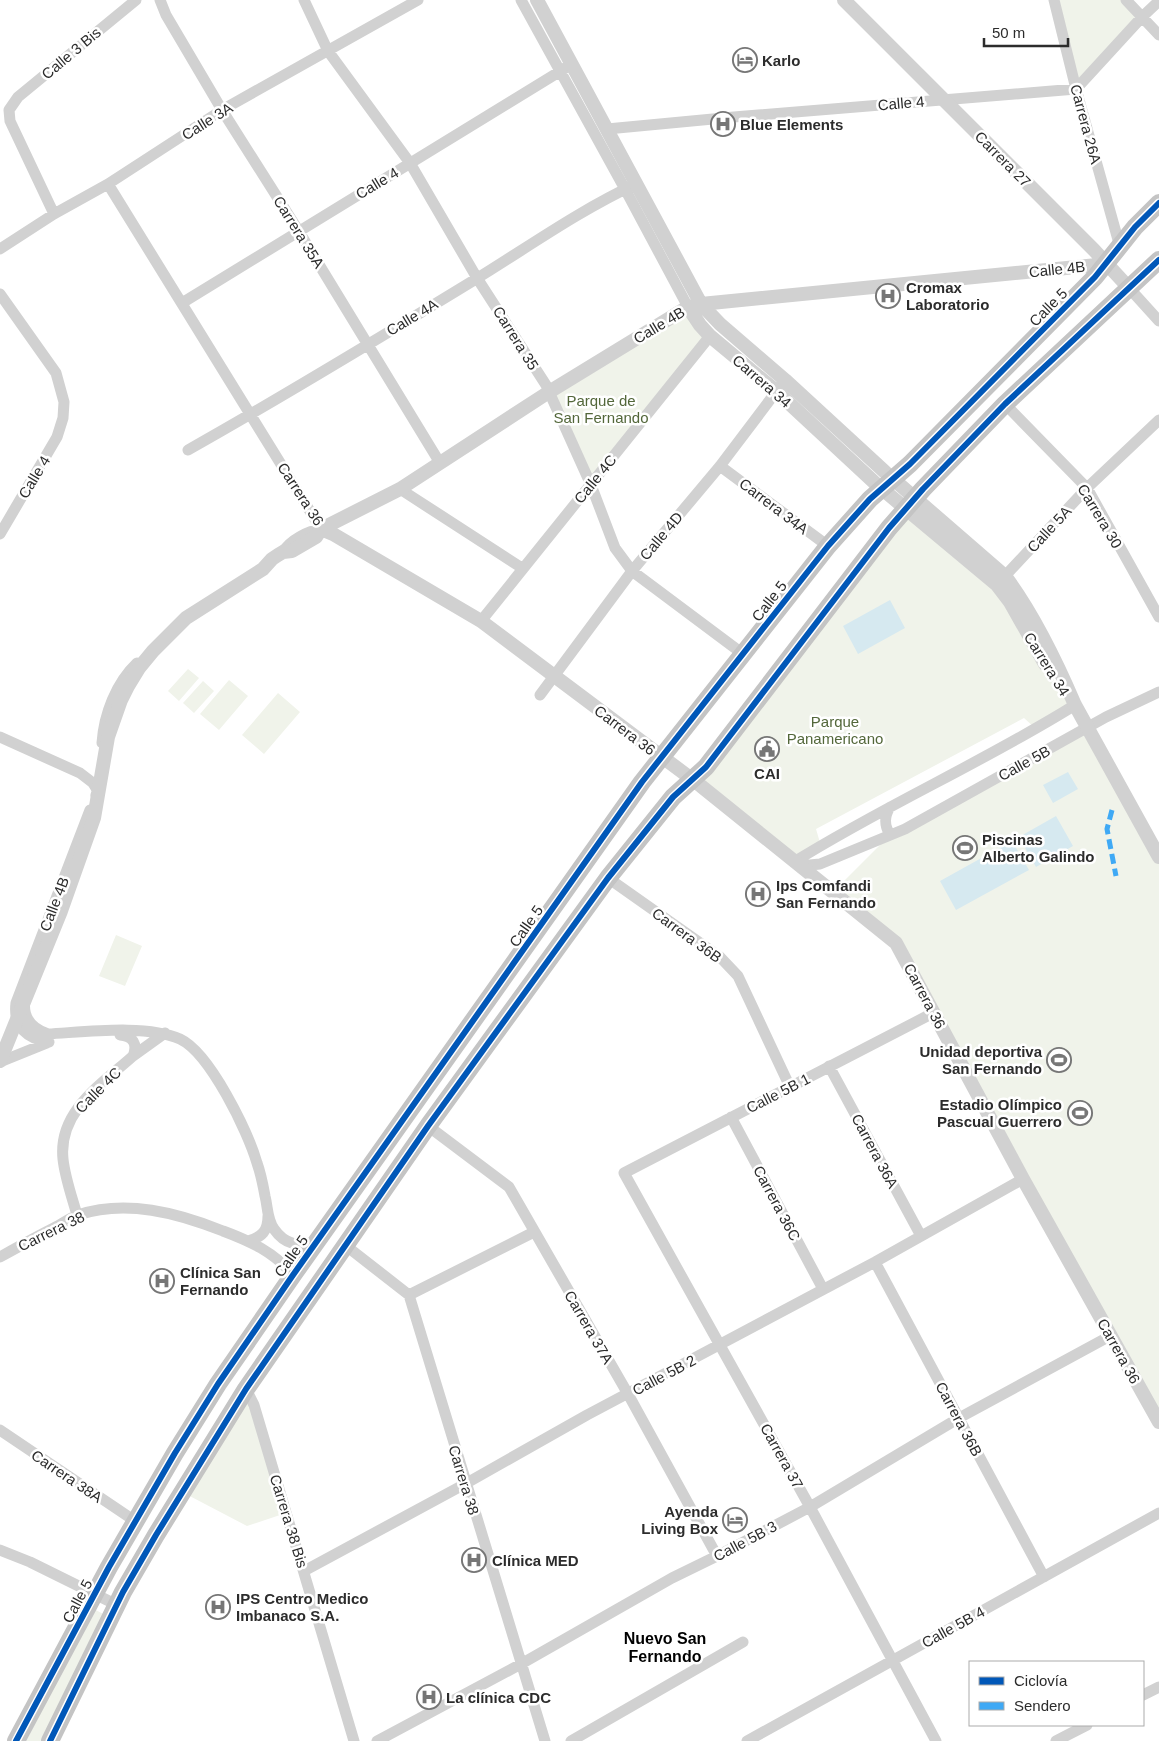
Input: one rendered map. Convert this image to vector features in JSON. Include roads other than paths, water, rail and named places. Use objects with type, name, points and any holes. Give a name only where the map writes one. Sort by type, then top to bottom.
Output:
[{"type":"main road","name":"Calle 5","points":[[16,1741],[134,1521],[218,1384],[642,782],[828,546],[870,499],[910,464],[1107,264],[1135,227],[1159,203]]},
{"type":"main road","points":[[50,1741],[117,1605],[160,1528],[246,1389],[428,1126],[608,878],[674,797],[706,766],[883,536],[911,504],[1005,404],[1159,260]]},
{"type":"street","name":"Calle 3 Bis","points":[[6,117],[18,97],[136,0]]},
{"type":"street","name":"Carrera 35A","points":[[160,0],[166,15],[222,110],[298,230],[440,463]]},
{"type":"street","name":"Carrera 35","points":[[304,0],[328,51],[410,163],[477,278],[549,392],[590,485],[615,548],[632,571],[742,654]]},
{"type":"street","name":"Calle 3A","points":[[0,249],[54,214],[108,184],[222,110],[418,0]]},
{"type":"street","name":"Carrera 34","points":[[521,0],[607,129],[631,186]]},
{"type":"street","name":"Carrera 34","points":[[537,0],[566,67],[694,306],[700,325],[710,336],[911,504],[1005,576],[1020,597],[1075,705],[1159,857]]},
{"type":"street","name":"Carrera 27","points":[[844,0],[1107,264],[1159,321]]},
{"type":"street","name":"Carrera 26A","points":[[1054,0],[1076,89],[1120,247]]},
{"type":"street","points":[[1126,0],[1159,35]]},
{"type":"street","points":[[1076,89],[1159,1]]},
{"type":"street","name":"Calle 4","points":[[182,303],[566,67]]},
{"type":"street","name":"Calle 4","points":[[607,129],[1076,89]]},
{"type":"street","points":[[6,117],[54,214]]},
{"type":"street","name":"Carrera 36","points":[[108,184],[321,529],[333,534],[481,621],[692,780],[896,943],[1023,1179],[1159,1422]]},
{"type":"street","name":"Calle 4A","points":[[188,450],[251,415],[631,186]]},
{"type":"street","name":"Calle 4B","points":[[0,1062],[61,911],[94,818],[110,729],[121,700],[133,677],[153,651],[186,618],[263,568],[277,556],[292,551],[316,537],[321,529],[400,489],[549,392],[694,306],[1107,264]]},
{"type":"street","name":"Calle 4","points":[[0,294],[56,373],[64,402],[63,418],[57,437],[0,534]]},
{"type":"street","name":"Carrera 34","points":[[694,306],[720,324],[785,380],[887,484]]},
{"type":"street","name":"Calle 4C","points":[[481,621],[710,336]]},
{"type":"street","name":"Calle 4D","points":[[540,695],[632,571],[720,466],[785,380]]},
{"type":"street","name":"Carrera 30","points":[[1005,404],[1087,488],[1159,617]]},
{"type":"street","name":"Calle 5A","points":[[1005,576],[1087,488],[1159,420]]},
{"type":"street","name":"Carrera 34A","points":[[720,466],[828,546]]},
{"type":"street","points":[[400,489],[522,568]]},
{"type":"street","name":"Carrera 34","points":[[911,504],[997,585],[1010,602],[1059,690],[1075,705]]},
{"type":"street","name":"Calle 5B","points":[[797,864],[820,864],[905,829],[1087,727],[1159,692]]},
{"type":"street","name":"Calle 5B","points":[[797,864],[890,807],[1036,729],[1075,705]]},
{"type":"street","points":[[0,737],[80,773],[88,778],[98,791]]},
{"type":"street","points":[[80,773],[102,769]]},
{"type":"street","name":"Calle 4B","points":[[16,1019],[16,1003],[21,989],[98,791]]},
{"type":"street","points":[[890,807],[885,824],[890,835]]},
{"type":"street","name":"Carrera 36B","points":[[608,878],[720,956],[738,976],[790,1087]]},
{"type":"street","points":[[27,993],[24,1004],[26,1016],[34,1028],[48,1038]]},
{"type":"street","name":"Calle 5B 1","points":[[624,1173],[933,1013]]},
{"type":"street","points":[[16,1019],[27,1035],[37,1041],[48,1038],[121,1030],[165,1033],[182,1040],[198,1053],[223,1089],[249,1140],[257,1162],[266,1198],[268,1226],[256,1238],[248,1240]]},
{"type":"street","name":"Calle 4C","points":[[77,1215],[62,1149],[66,1130],[72,1115],[80,1104],[133,1056],[165,1033]]},
{"type":"street","name":"Calle 4C","points":[[48,1038],[122,1035],[132,1039],[136,1046],[133,1056]]},
{"type":"street","points":[[0,1062],[48,1038]]},
{"type":"street","name":"Carrera 36A","points":[[830,1066],[921,1236]]},
{"type":"street","name":"Carrera 36C","points":[[732,1117],[823,1289]]},
{"type":"street","name":"Carrera 37A","points":[[428,1126],[508,1187],[628,1394],[717,1556]]},
{"type":"street","name":"Carrera 37","points":[[624,1173],[810,1507],[936,1741]]},
{"type":"street","name":"Calle 5B 2","points":[[304,1571],[875,1262],[1023,1179]]},
{"type":"street","name":"Carrera 38","points":[[0,1257],[77,1215],[121,1208],[154,1210],[190,1218],[248,1240],[260,1246],[282,1263],[293,1275]]},
{"type":"street","points":[[268,1216],[272,1228],[287,1242],[301,1245],[317,1242]]},
{"type":"street","points":[[345,1245],[409,1295],[534,1232]]},
{"type":"street","name":"Carrera 36B","points":[[875,1262],[1044,1577]]},
{"type":"street","name":"Carrera 38","points":[[409,1295],[545,1741]]},
{"type":"street","name":"Calle 5B 3","points":[[377,1741],[521,1664],[672,1578],[810,1507],[958,1418],[1110,1336]]},
{"type":"street","name":"Carrera 38 Bis","points":[[246,1389],[254,1405],[354,1741]]},
{"type":"street","name":"Carrera 38A","points":[[0,1430],[134,1521]]},
{"type":"street","name":"Calle 5B 4","points":[[747,1741],[1159,1513]]},
{"type":"street","points":[[0,1550],[30,1562],[117,1605]]},
{"type":"street","points":[[571,1741],[742,1642]]},
{"type":"street","points":[[1144,1695],[1159,1687]]},
{"type":"street","points":[[1056,1741],[1078,1736],[1086,1726]]},
{"type":"place","name":"Karlo","points":[[745,60]]},
{"type":"place","name":"Blue Elements","points":[[723,124]]},
{"type":"place","name":"Cromax Laboratorio","points":[[888,296]]},
{"type":"place","name":"CAI","points":[[767,749]]},
{"type":"place","name":"Piscinas Alberto Galindo","points":[[965,848]]},
{"type":"place","name":"Ips Comfandi San Fernando","points":[[758,894]]},
{"type":"place","name":"Unidad deportiva San Fernando","points":[[1059,1060]]},
{"type":"place","name":"Estadio Olímpico Pascual Guerrero","points":[[1080,1113]]},
{"type":"place","name":"Clínica San Fernando","points":[[162,1281]]},
{"type":"place","name":"Ayenda Living Box","points":[[735,1520]]},
{"type":"place","name":"Clínica MED","points":[[474,1560]]},
{"type":"place","name":"IPS Centro Medico Imbanaco S.A.","points":[[218,1607]]},
{"type":"place","name":"La clínica CDC","points":[[429,1697]]},
{"type":"district","name":"Nuevo San Fernando","points":[[665,1647]]},
{"type":"park label","name":"Parque de San Fernando","points":[[601,408]]},
{"type":"park label","name":"Parque Panamericano","points":[[835,730]]}]
